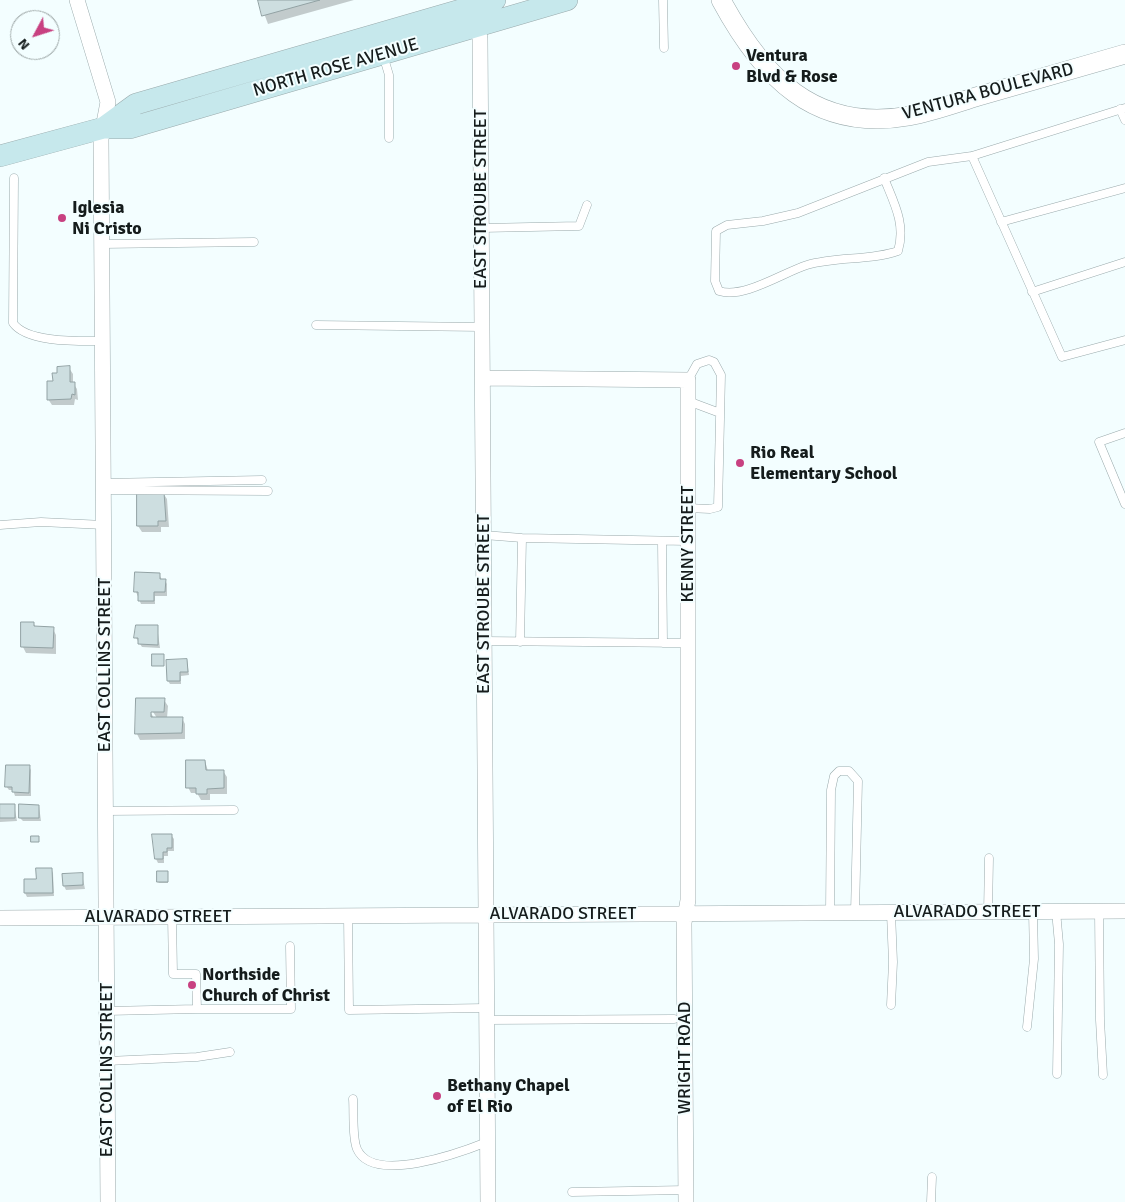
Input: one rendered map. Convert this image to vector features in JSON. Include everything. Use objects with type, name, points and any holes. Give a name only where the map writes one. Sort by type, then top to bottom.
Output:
[{"type":"main road","name":"NORTH ROSE AVENUE","points":[[103,128],[136,104],[495,0]]},
{"type":"main road","name":"NORTH ROSE AVENUE","points":[[0,156],[103,128],[130,128],[567,0]]},
{"type":"street","name":"EAST COLLINS STREET","points":[[77,0],[108,102],[101,139],[108,1202]]},
{"type":"street","name":"VENTURA BOULEVARD","points":[[721,0],[751,51],[785,86],[825,109],[860,117],[887,119],[910,116],[1125,54]]},
{"type":"street","name":"EAST STROUBE STREET","points":[[474,6],[480,39],[488,1202]]},
{"type":"street","points":[[482,378],[688,380]]},
{"type":"street","name":"KENNY STREET","points":[[687,914],[688,380]]},
{"type":"street","name":"ALVARADO STREET","points":[[0,918],[1125,911]]},
{"type":"street","name":"WRIGHT ROAD","points":[[686,1196],[684,923],[687,914]]},
{"type":"lane","points":[[663,0],[664,48]]},
{"type":"lane","points":[[383,55],[389,75],[389,138]]},
{"type":"lane","points":[[884,178],[900,220],[902,237],[898,251],[885,256],[825,261],[806,266],[735,294],[719,291],[715,281],[716,231],[727,225],[763,221],[798,213],[884,178],[928,162],[972,156],[1123,109],[1125,120]]},
{"type":"lane","points":[[972,156],[1062,357],[1125,340]]},
{"type":"lane","points":[[14,178],[13,323],[22,332],[33,336],[102,340]]},
{"type":"lane","points":[[1001,222],[1125,188]]},
{"type":"lane","points":[[482,228],[579,226],[587,205]]},
{"type":"lane","points":[[102,244],[254,242]]},
{"type":"lane","points":[[1032,292],[1125,262]]},
{"type":"lane","points":[[316,325],[482,327]]},
{"type":"lane","points":[[687,508],[710,509],[718,507],[721,375],[714,362],[709,360],[697,364],[688,380]]},
{"type":"lane","points":[[688,402],[720,413]]},
{"type":"lane","points":[[1125,433],[1099,442],[1125,504]]},
{"type":"lane","points":[[103,486],[262,480]]},
{"type":"lane","points":[[103,486],[268,490]]},
{"type":"lane","points":[[0,525],[41,522],[104,525]]},
{"type":"lane","points":[[484,535],[522,538],[687,541]]},
{"type":"lane","points":[[520,642],[522,538]]},
{"type":"lane","points":[[662,541],[663,643]]},
{"type":"lane","points":[[484,641],[688,643]]},
{"type":"lane","points":[[830,913],[831,790],[834,776],[839,771],[848,771],[858,781],[855,913]]},
{"type":"lane","points":[[106,811],[234,810]]},
{"type":"lane","points":[[988,912],[989,858]]},
{"type":"lane","points":[[1099,911],[1100,1020],[1104,1075]]},
{"type":"lane","points":[[1027,1027],[1034,959],[1033,912]]},
{"type":"lane","points":[[1056,912],[1058,944],[1057,1074]]},
{"type":"lane","points":[[891,913],[891,1005]]},
{"type":"lane","points":[[348,915],[349,1010],[674,1018]]},
{"type":"lane","points":[[172,916],[174,974],[196,974],[197,1009]]},
{"type":"lane","points":[[107,1011],[291,1009],[290,946]]},
{"type":"lane","points":[[107,1061],[198,1056],[230,1052]]},
{"type":"lane","points":[[352,1099],[356,1148],[362,1156],[378,1163],[408,1166],[447,1157],[487,1142]]},
{"type":"lane","points":[[931,1202],[932,1177]]},
{"type":"lane","points":[[572,1192],[686,1196]]},
{"type":"building","points":[[258,0],[320,0],[262,16]]},
{"type":"building","points":[[70,366],[70,382],[75,382],[75,395],[72,394],[71,399],[47,400],[47,381],[53,381],[52,373],[57,373],[57,367]]},
{"type":"building","points":[[137,492],[164,492],[166,521],[158,521],[158,526],[137,526]]},
{"type":"building","points":[[135,572],[160,573],[160,579],[166,579],[165,592],[154,592],[154,601],[138,601],[138,592],[134,592]]},
{"type":"building","points":[[21,622],[34,622],[34,626],[54,627],[53,648],[21,647]]},
{"type":"building","points":[[136,625],[158,625],[158,645],[138,644],[138,638],[134,638]]},
{"type":"building","points":[[152,654],[164,654],[164,666],[152,666]]},
{"type":"building","points":[[187,659],[188,672],[180,672],[180,681],[167,681],[166,660]]},
{"type":"building","points":[[136,698],[165,698],[164,712],[151,712],[151,717],[183,717],[182,733],[135,734]]},
{"type":"building","points":[[186,760],[205,760],[206,770],[224,770],[224,788],[207,789],[207,794],[196,794],[196,788],[186,788]]},
{"type":"building","points":[[6,765],[30,765],[29,793],[12,792],[12,787],[5,787]]},
{"type":"building","points":[[0,804],[15,804],[15,818],[0,818]]},
{"type":"building","points":[[19,804],[39,805],[39,818],[19,818]]},
{"type":"building","points":[[152,834],[172,834],[172,848],[167,848],[167,852],[163,852],[163,859],[155,859]]},
{"type":"building","points":[[31,836],[39,836],[39,842],[31,842]]},
{"type":"building","points":[[36,868],[52,868],[53,893],[24,893],[24,879],[36,879]]},
{"type":"building","points":[[157,871],[168,871],[168,882],[157,882]]},
{"type":"building","points":[[83,873],[83,885],[63,886],[62,874]]},
{"type":"place","name":"Ventura Blvd & Rose","points":[[736,66]]},
{"type":"place","name":"Iglesia Ni Cristo","points":[[62,218]]},
{"type":"place","name":"Rio Real Elementary School","points":[[740,463]]},
{"type":"place","name":"Northside Church of Christ","points":[[192,985]]},
{"type":"place","name":"Bethany Chapel of El Rio","points":[[437,1096]]}]
